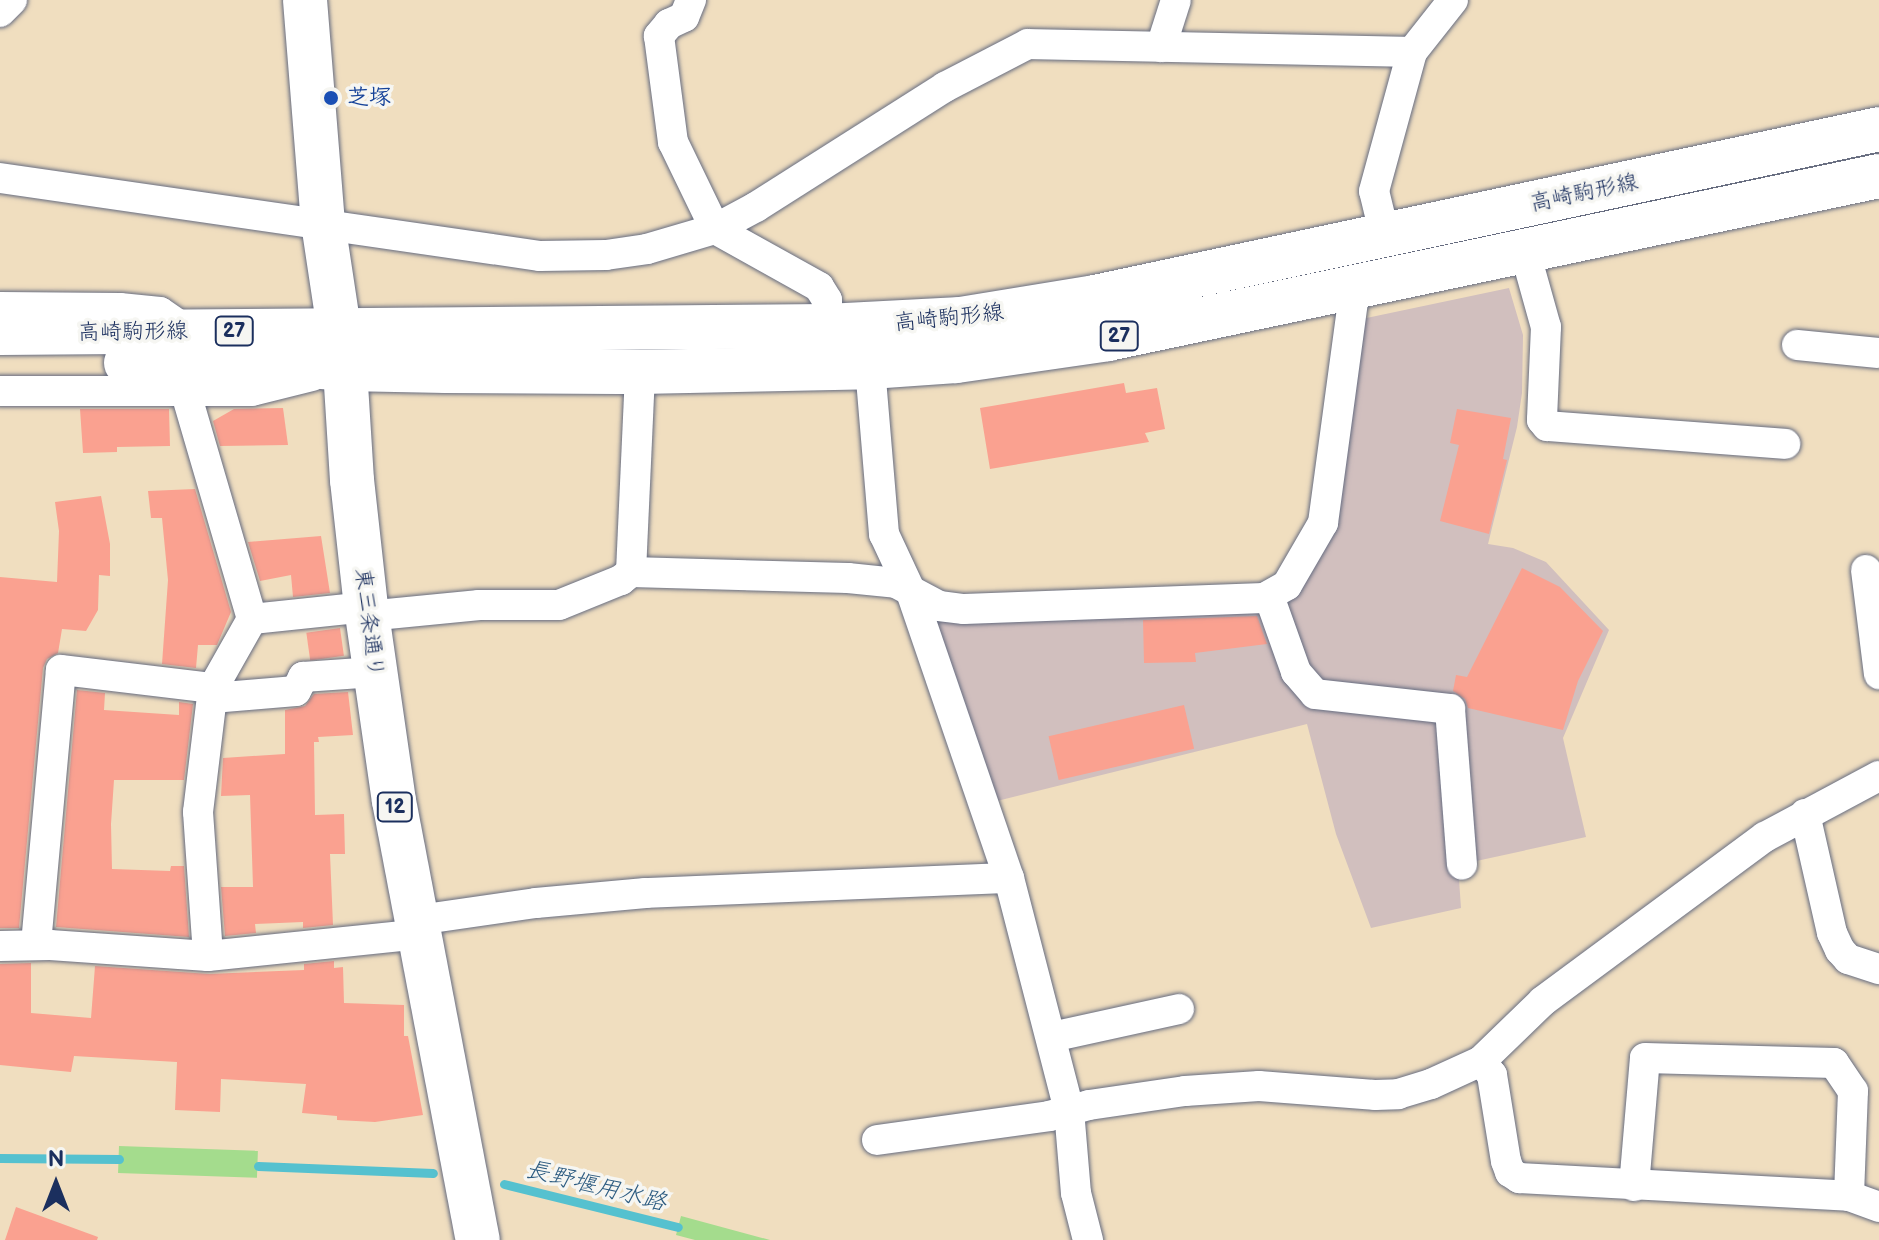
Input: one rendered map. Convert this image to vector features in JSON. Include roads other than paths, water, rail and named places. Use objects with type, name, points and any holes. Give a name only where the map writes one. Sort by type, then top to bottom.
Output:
[{"type":"main road","name":"東三条通り","points":[[305,0],[323,223],[343,350],[352,480],[375,672],[394,801],[478,1240]]},
{"type":"main road","name":"高崎駒形線","points":[[0,362],[271,363],[343,350],[914,324],[1016,310],[1385,236],[1879,129]]},
{"type":"main road","name":"高崎駒形線","points":[[343,350],[640,372],[870,367],[956,361],[1108,339],[1879,176]]},
{"type":"main road","name":"高崎駒形線","points":[[0,333],[185,361]]},
{"type":"street","points":[[0,12],[12,0]]},
{"type":"street","points":[[691,0],[684,17],[669,24],[659,36],[673,142],[715,229],[819,287],[827,300],[827,326]]},
{"type":"street","points":[[1161,47],[1176,0]]},
{"type":"street","points":[[1385,236],[1374,191],[1412,52],[1453,0]]},
{"type":"street","points":[[0,178],[569,258],[647,249],[715,229],[756,207],[945,87],[1028,44],[1412,52]]},
{"type":"street","points":[[1525,252],[1546,327],[1542,420],[1547,426],[1785,444]]},
{"type":"street","points":[[252,619],[479,605],[559,605],[621,580],[631,572],[848,578],[896,583],[939,606],[964,609],[1269,596],[1287,585],[1295,575],[1323,523],[1355,286]]},
{"type":"street","points":[[0,307],[120,308],[160,312],[185,361],[252,619],[212,693],[198,812],[208,956]]},
{"type":"street","points":[[1797,345],[1879,353]]},
{"type":"street","points":[[0,391],[185,361]]},
{"type":"street","points":[[870,367],[884,534],[911,592],[1009,878],[1069,1110],[1076,1193],[1088,1240]]},
{"type":"street","points":[[631,572],[640,372]]},
{"type":"street","points":[[1866,570],[1879,674]]},
{"type":"street","points":[[1269,596],[1296,672],[1315,694],[1450,709],[1462,865]]},
{"type":"street","points":[[36,944],[61,670],[212,693],[296,691],[303,677],[375,672]]},
{"type":"street","points":[[877,1140],[1049,1116],[1141,1096],[1225,1087],[1398,1094],[1431,1084],[1481,1061],[1543,1001],[1765,837],[1879,776]]},
{"type":"street","points":[[1805,814],[1832,933],[1840,950],[1848,959],[1879,969]]},
{"type":"street","points":[[0,946],[36,944],[208,956],[419,927],[536,903],[646,893],[1009,878]]},
{"type":"street","points":[[1052,1037],[1179,1009]]},
{"type":"street","points":[[1634,1186],[1645,1058],[1834,1063],[1853,1091],[1849,1196]]},
{"type":"street","points":[[1481,1061],[1492,1075],[1502,1147],[1510,1172],[1519,1178],[1849,1196],[1879,1207]]},
{"type":"waterway","name":"長野堰用水路","points":[[0,1158],[119,1159]]},
{"type":"waterway","name":"長野堰用水路","points":[[258,1166],[433,1173]]},
{"type":"waterway","name":"長野堰用水路","points":[[504,1184],[678,1227]]},
{"type":"place","name":"芝塚","points":[[331,98]]}]
